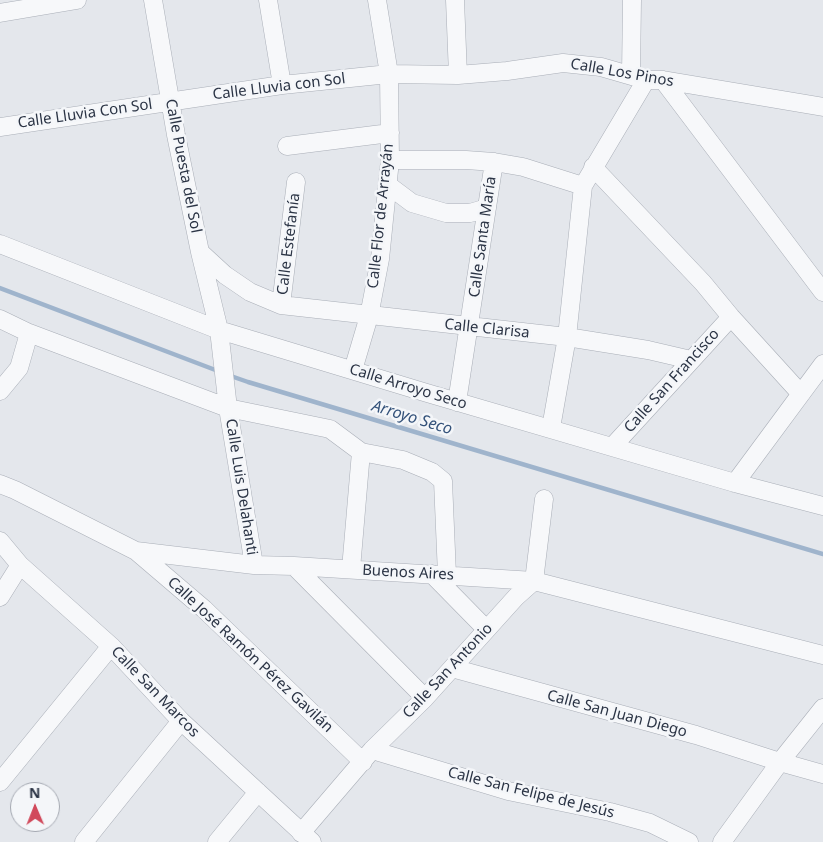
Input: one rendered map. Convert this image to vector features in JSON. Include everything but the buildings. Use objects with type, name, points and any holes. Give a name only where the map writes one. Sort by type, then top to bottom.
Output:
[{"type":"street","points":[[0,13],[77,0]]},
{"type":"street","name":"Calle Puesta del Sol","points":[[153,0],[169,102],[200,252],[220,337],[227,400]]},
{"type":"street","points":[[268,0],[282,84]]},
{"type":"street","name":"Calle Flor de Arrayán","points":[[353,370],[368,316],[380,259],[390,160],[389,74],[377,0]]},
{"type":"street","points":[[455,0],[458,75]]},
{"type":"street","points":[[632,0],[647,79],[823,292]]},
{"type":"street","name":"Calle Los Pinos","points":[[389,74],[458,75],[507,72],[563,63],[602,67],[647,79],[823,107]]},
{"type":"street","name":"Calle Lluvia con Sol","points":[[169,102],[282,84],[389,74]]},
{"type":"street","points":[[551,428],[567,337],[584,186],[647,79]]},
{"type":"street","name":"Calle Lluvia Con Sol","points":[[0,127],[169,102]]},
{"type":"street","points":[[287,146],[390,133]]},
{"type":"street","points":[[390,160],[494,162],[523,167],[584,186]]},
{"type":"street","name":"Calle Santa María","points":[[457,402],[494,162]]},
{"type":"street","points":[[593,168],[704,282],[730,316],[801,394]]},
{"type":"street","name":"Calle Estefanía","points":[[282,305],[296,182]]},
{"type":"street","points":[[388,185],[412,203],[446,213],[470,214],[487,208]]},
{"type":"street","name":"Calle Arroyo Seco","points":[[0,244],[220,337],[353,370],[734,483],[823,506]]},
{"type":"street","name":"Calle Clarisa","points":[[200,252],[225,275],[250,292],[267,301],[282,305],[567,337],[640,349],[691,360]]},
{"type":"street","name":"Calle San Francisco","points":[[613,446],[730,316]]},
{"type":"street","points":[[0,319],[29,333],[227,400],[330,429],[361,452],[403,460],[432,472],[443,481],[439,574],[486,629]]},
{"type":"street","points":[[0,391],[19,368],[29,333]]},
{"type":"street","points":[[734,483],[801,394],[820,374]]},
{"type":"street","name":"Calle Luis Delahanti","points":[[227,400],[254,566]]},
{"type":"street","points":[[351,569],[361,452]]},
{"type":"street","name":"Buenos Aires","points":[[0,484],[136,550],[254,566],[351,569],[534,581],[823,655]]},
{"type":"street","points":[[534,581],[544,499]]},
{"type":"street","name":"Calle San Marcos","points":[[0,541],[20,565],[111,646],[182,721],[306,837]]},
{"type":"street","name":"Calle José Ramón Pérez Gavilán","points":[[136,550],[367,756]]},
{"type":"street","points":[[0,597],[20,565]]},
{"type":"street","points":[[294,566],[424,698]]},
{"type":"street","name":"Calle San Antonio","points":[[306,837],[367,756],[424,698],[516,597],[534,581]]},
{"type":"street","points":[[0,782],[111,646]]},
{"type":"street","name":"Calle San Juan Diego","points":[[452,668],[696,735],[823,774]]},
{"type":"street","points":[[722,842],[780,762],[823,708]]},
{"type":"street","points":[[84,842],[182,721]]},
{"type":"street","name":"Calle San Felipe de Jesús","points":[[367,756],[610,812],[650,823],[689,842]]},
{"type":"street","points":[[217,842],[258,792]]},
{"type":"waterway","name":"Arroyo Seco","points":[[0,288],[218,371]]},
{"type":"waterway","name":"Arroyo Seco","points":[[228,375],[823,554]]}]
